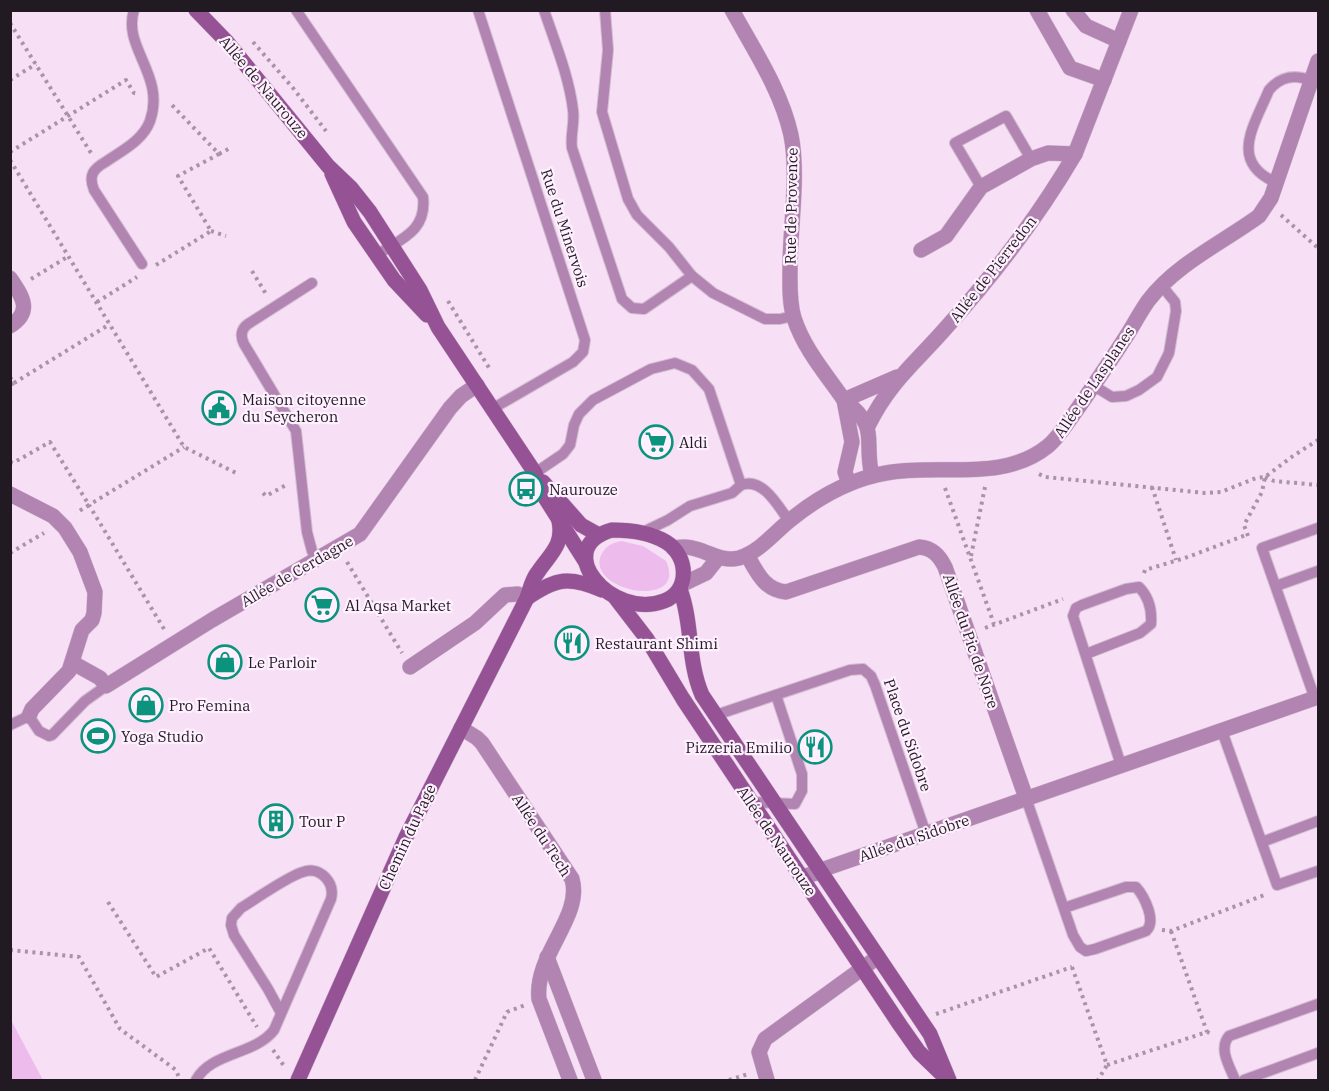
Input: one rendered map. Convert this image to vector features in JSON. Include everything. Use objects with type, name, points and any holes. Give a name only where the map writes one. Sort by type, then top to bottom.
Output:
[{"type":"street","name":"Allée de Naurouze","points":[[196,10],[227,42],[328,166],[364,204],[420,290],[438,327],[535,473],[581,525],[596,538]]},
{"type":"street","name":"Rue de Provence","points":[[732,10],[770,80],[790,134],[793,163],[790,284],[793,316],[809,350],[844,400],[860,412],[868,426]]},
{"type":"street","points":[[1037,10],[1070,68],[1104,80]]},
{"type":"street","points":[[1073,10],[1086,26],[1119,41]]},
{"type":"street","name":"Allée de Pierredon","points":[[868,426],[886,393],[944,330],[1018,240],[1075,154],[1131,10]]},
{"type":"street","name":"Allée de Lasplanes","points":[[747,555],[764,544],[806,508],[849,484],[872,476],[902,471],[994,468],[1027,460],[1054,441],[1094,386],[1148,301],[1187,265],[1259,216],[1267,206],[1277,183],[1318,61]]},
{"type":"street","points":[[921,250],[946,236],[981,187],[1031,159],[1048,153],[1075,154]]},
{"type":"street","name":"Allée de Naurouze","points":[[328,166],[354,222],[394,280],[438,327]]},
{"type":"street","points":[[10,326],[21,317],[23,311],[22,295],[14,283]]},
{"type":"street","points":[[844,400],[900,376]]},
{"type":"street","name":"Allée de Cerdagne","points":[[106,686],[316,558],[360,534],[450,408],[461,396],[477,386]]},
{"type":"street","name":"Rue de Provence","points":[[844,400],[852,442],[845,472],[849,484]]},
{"type":"street","points":[[868,426],[872,476]]},
{"type":"street","name":"Allée de Naurouze","points":[[535,473],[544,496],[585,561]]},
{"type":"street","points":[[10,494],[60,523],[76,544],[96,592],[92,620],[82,630],[73,663],[63,679],[32,710],[29,716]]},
{"type":"street","name":"Chemin du Page","points":[[299,1077],[406,837],[538,572],[559,543],[559,521]]},
{"type":"street","points":[[545,564],[612,530],[640,533],[660,539],[673,548],[682,566],[681,587],[694,675],[702,696],[930,1034],[949,1080]]},
{"type":"street","points":[[596,538],[588,548],[585,561],[593,579],[610,594]]},
{"type":"street","name":"Allée du Pic de Nore","points":[[747,555],[760,578],[772,590],[786,592],[919,547],[935,553],[945,567],[1026,798]]},
{"type":"street","points":[[673,548],[695,548],[729,560],[747,555]]},
{"type":"street","points":[[410,668],[476,623],[505,595],[518,594],[527,598],[544,586],[566,580],[586,583],[634,605],[644,606],[665,601],[681,587],[706,573],[718,558]]},
{"type":"street","name":"Allée de Naurouze","points":[[610,594],[625,609],[647,639],[683,699],[919,1052],[949,1080]]},
{"type":"street","points":[[73,663],[100,678],[106,686]]},
{"type":"street","name":"Allée du Sidobre","points":[[801,877],[821,872],[1026,798],[1317,698]]},
{"type":"street","name":"Allée du Tech","points":[[461,728],[482,743],[572,879],[574,899],[547,957],[538,985],[539,999],[570,1080]]},
{"type":"street","points":[[547,957],[594,1080]]},
{"type":"street","points":[[767,1080],[760,1058],[760,1046],[765,1039],[879,957]]},
{"type":"lane","points":[[134,10],[133,35],[153,83],[154,98],[150,119],[144,131],[133,143],[99,166],[92,176],[94,190],[142,264]]},
{"type":"lane","points":[[296,10],[423,197],[423,215],[416,229],[377,255]]},
{"type":"lane","name":"Rue du Minervois","points":[[478,10],[585,340],[583,352],[573,362],[492,409]]},
{"type":"lane","points":[[544,10],[571,96],[574,118],[572,148],[622,299],[632,308],[644,309],[692,276]]},
{"type":"lane","points":[[605,10],[608,50],[602,112],[625,188],[637,215],[669,247],[692,276],[713,293],[765,319],[780,320],[793,316]]},
{"type":"lane","points":[[1277,183],[1266,178],[1256,168],[1248,153],[1247,141],[1273,85],[1291,77],[1312,81]]},
{"type":"lane","points":[[981,187],[955,143],[1006,116],[1031,159]]},
{"type":"lane","points":[[312,283],[246,325],[242,338],[293,423],[297,436],[307,532],[316,558]]},
{"type":"lane","points":[[1094,386],[1112,397],[1126,396],[1157,377],[1169,353],[1176,311],[1175,302],[1162,286]]},
{"type":"lane","points":[[535,473],[563,454],[570,445],[579,414],[593,400],[643,373],[675,363],[692,370],[709,389],[741,485]]},
{"type":"lane","points":[[640,533],[690,506],[732,493],[741,485],[752,482],[770,494],[789,521]]},
{"type":"lane","name":"Allée du Sidobre","points":[[1317,698],[1262,548],[1318,528]]},
{"type":"lane","points":[[1275,586],[1318,571]]},
{"type":"lane","points":[[1086,654],[1140,633],[1151,624],[1152,617],[1147,599],[1139,587],[1126,589],[1076,608],[1074,612],[1074,621],[1121,765]]},
{"type":"lane","name":"Place du Sidobre","points":[[717,717],[722,713],[850,670],[860,668],[866,670],[875,685],[926,834]]},
{"type":"lane","points":[[10,725],[29,716],[39,731],[49,736],[52,735],[85,701],[106,686]]},
{"type":"lane","points":[[776,695],[802,774],[802,791],[787,821]]},
{"type":"lane","points":[[1222,731],[1277,885],[1318,871]]},
{"type":"lane","points":[[1026,798],[1064,908],[1076,942],[1083,950],[1095,949],[1140,934],[1150,928],[1150,917],[1136,887],[1126,887],[1064,908]]},
{"type":"lane","points":[[751,802],[795,804]]},
{"type":"lane","points":[[1262,842],[1318,821]]},
{"type":"lane","points":[[196,1080],[203,1070],[264,1039],[274,1030],[332,899],[332,890],[328,882],[322,875],[313,871],[300,872],[241,908],[231,922],[234,935],[268,988],[281,1014]]},
{"type":"lane","points":[[1235,1080],[1226,1055],[1225,1041],[1235,1033],[1318,1004]]},
{"type":"lane","points":[[1244,1080],[1318,1053]]},
{"type":"path","points":[[10,23],[99,166]]},
{"type":"path","points":[[10,80],[36,64]]},
{"type":"path","points":[[10,152],[126,80]]},
{"type":"path","points":[[154,98],[167,100],[219,154]]},
{"type":"path","points":[[226,236],[211,231],[178,176],[232,147]]},
{"type":"path","points":[[10,160],[184,447],[238,474]]},
{"type":"path","points":[[1267,206],[1280,214],[1318,248]]},
{"type":"path","points":[[97,302],[211,231]]},
{"type":"path","points":[[14,283],[69,256]]},
{"type":"path","points":[[252,271],[274,307]]},
{"type":"path","points":[[10,377],[12,384],[110,324]]},
{"type":"path","points":[[1027,460],[1032,471],[1046,477],[1205,493],[1221,492],[1256,478],[1265,477],[1318,440]]},
{"type":"path","points":[[162,625],[88,505],[184,447]]},
{"type":"path","points":[[263,494],[266,496],[302,476]]},
{"type":"path","points":[[1265,477],[1274,481],[1318,485]]},
{"type":"path","points":[[1139,587],[1145,570],[1246,536],[1244,525],[1262,492],[1265,477]]},
{"type":"path","points":[[970,558],[987,480]]},
{"type":"path","points":[[942,481],[994,624]]},
{"type":"path","points":[[1152,487],[1176,560]]},
{"type":"path","points":[[337,546],[410,668]]},
{"type":"path","points":[[1000,622],[1054,602]]},
{"type":"path","points":[[1150,928],[1171,931],[1265,896],[1277,885]]},
{"type":"path","points":[[108,902],[156,977],[209,948],[264,1039],[286,1068],[299,1077]]},
{"type":"path","points":[[1171,931],[1207,1032],[1225,1041]]},
{"type":"path","points":[[10,950],[79,957],[120,1029],[176,1071],[181,1080]]},
{"type":"path","points":[[930,1016],[1072,967],[1083,950]]},
{"type":"path","points":[[1072,967],[1107,1065]]},
{"type":"path","points":[[476,1080],[507,1012],[539,999]]},
{"type":"path","points":[[1098,1080],[1107,1065],[1207,1032]]},
{"type":"shaded area","points":[[621,541],[643,546],[666,561],[669,576],[664,586],[638,591],[610,580],[601,570],[600,558],[608,546]]},
{"type":"shaded area","points":[[11,1020],[43,1080],[11,1080]]},
{"type":"place","name":"Maison citoyenne du Seycheron","points":[[219,408]]},
{"type":"place","name":"Aldi","points":[[656,442]]},
{"type":"place","name":"Naurouze","points":[[526,489]]},
{"type":"place","name":"Al Aqsa Market","points":[[322,605]]},
{"type":"place","name":"Restaurant Shimi","points":[[572,643]]},
{"type":"place","name":"Le Parloir","points":[[225,662]]},
{"type":"place","name":"Pro Femina","points":[[146,705]]},
{"type":"place","name":"Yoga Studio","points":[[98,736]]},
{"type":"place","name":"Pizzeria Emilio","points":[[815,747]]},
{"type":"place","name":"Tour P","points":[[276,821]]}]
